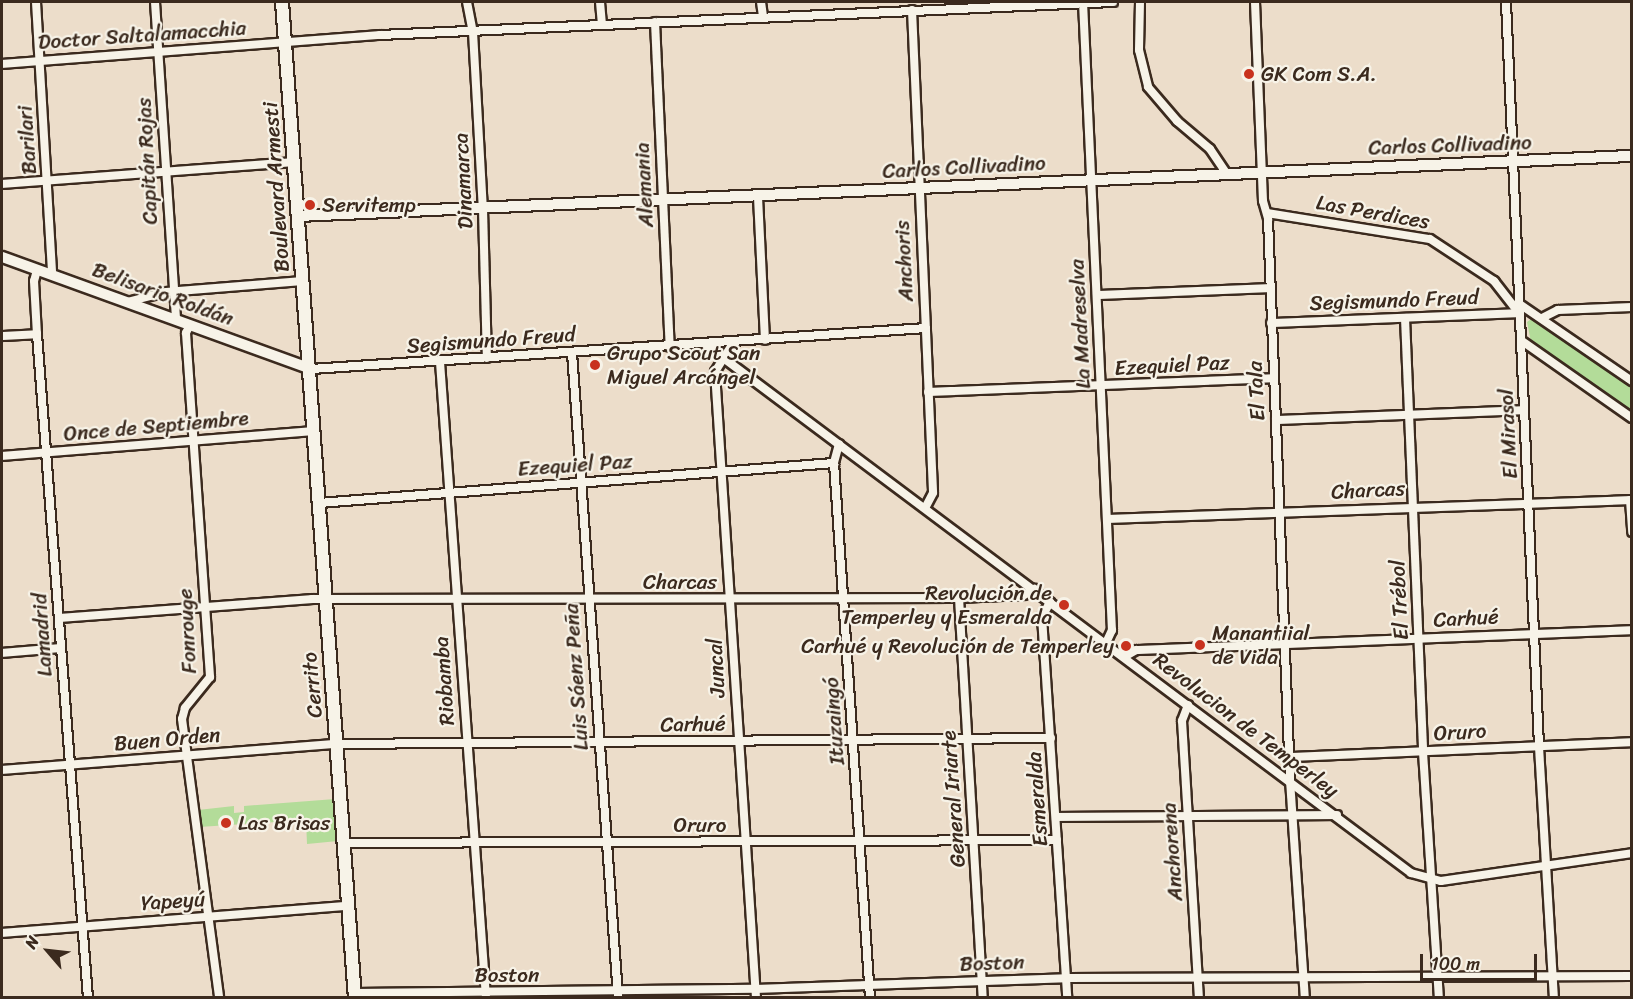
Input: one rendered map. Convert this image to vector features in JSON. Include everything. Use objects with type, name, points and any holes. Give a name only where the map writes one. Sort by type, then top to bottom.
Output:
[{"type":"main road","name":"Boulevard Armesti","points":[[282,2],[311,369]]},
{"type":"main road","name":"Cerrito","points":[[311,369],[313,431],[355,995]]},
{"type":"street","name":"Barilari","points":[[36,2],[52,275]]},
{"type":"street","name":"Capitán Rojas","points":[[155,2],[160,53],[172,291],[176,319]]},
{"type":"street","name":"Dinamarca","points":[[467,2],[473,32],[483,209],[487,358]]},
{"type":"street","points":[[600,2],[602,23]]},
{"type":"street","points":[[761,2],[763,16]]},
{"type":"street","name":"La Madreselva","points":[[1083,2],[1112,630],[1106,643]]},
{"type":"street","name":"Doctor Saltalamacchia","points":[[2,64],[285,42],[602,23],[912,10],[946,4],[1113,2]]},
{"type":"street","points":[[1140,2],[1139,50],[1148,87],[1177,121],[1210,150],[1227,174]]},
{"type":"street","name":"El Tala","points":[[1255,2],[1267,213],[1268,288],[1276,420],[1290,780],[1305,998]]},
{"type":"street","name":"El Mirasol","points":[[1506,2],[1539,747],[1554,998]]},
{"type":"street","name":"Anchoris","points":[[912,10],[933,493],[925,508]]},
{"type":"street","name":"Alemania","points":[[655,22],[670,347]]},
{"type":"street","name":"Carlos Collivadino","points":[[298,216],[662,202],[1632,156]]},
{"type":"street","points":[[2,184],[294,162]]},
{"type":"street","points":[[758,197],[765,340]]},
{"type":"street","name":"Las Perdices","points":[[1267,213],[1430,239],[1494,281],[1518,308],[1542,318],[1632,381]]},
{"type":"street","name":"Belisario Roldán","points":[[2,257],[311,369]]},
{"type":"street","name":"Lamadrid","points":[[37,270],[34,281],[37,334],[88,998]]},
{"type":"street","points":[[127,302],[172,291],[303,281]]},
{"type":"street","points":[[1097,295],[1268,288]]},
{"type":"street","points":[[1542,318],[1558,310],[1632,307]]},
{"type":"street","name":"Segismundo Freud","points":[[1271,323],[1405,318],[1518,308]]},
{"type":"street","name":"El Trébol","points":[[1405,318],[1423,752],[1439,998]]},
{"type":"street","name":"Fonrouge","points":[[190,325],[186,333],[210,677],[182,713],[206,917],[219,998]]},
{"type":"street","name":"Segismundo Freud","points":[[311,369],[706,345],[926,328]]},
{"type":"street","points":[[2,336],[37,334]]},
{"type":"street","points":[[1522,341],[1632,418]]},
{"type":"street","name":"Juncal","points":[[733,342],[715,372],[756,993]]},
{"type":"street","name":"Revolucion de Temperley","points":[[706,345],[1337,815],[1411,873],[1432,881]]},
{"type":"street","name":"Luis Sáenz Peña","points":[[572,353],[618,995]]},
{"type":"street","name":"Riobamba","points":[[440,362],[486,995]]},
{"type":"street","name":"Ezequiel Paz","points":[[928,392],[1102,387],[1273,378]]},
{"type":"street","points":[[1276,420],[1524,410]]},
{"type":"street","name":"Once de Septiembre","points":[[2,456],[313,431]]},
{"type":"street","name":"Ituzaingó","points":[[839,444],[834,463],[870,998]]},
{"type":"street","name":"Ezequiel Paz","points":[[319,503],[834,463]]},
{"type":"street","points":[[1631,500],[1632,532]]},
{"type":"street","name":"Charcas","points":[[1107,519],[1529,501],[1631,500]]},
{"type":"street","name":"Charcas","points":[[60,618],[325,599],[457,598],[588,601],[959,598],[1024,596],[1034,589]]},
{"type":"street","name":"General Iriarte","points":[[959,598],[983,998]]},
{"type":"street","name":"Esmeralda","points":[[1050,602],[1042,617],[1057,817],[1067,998]]},
{"type":"street","name":"Carhué","points":[[1124,657],[1136,650],[1632,630]]},
{"type":"street","points":[[2,653],[60,648]]},
{"type":"street","name":"Anchorena","points":[[1188,705],[1182,721],[1199,998]]},
{"type":"street","name":"Carhué","points":[[336,744],[854,742],[1051,738]]},
{"type":"street","name":"Oruro","points":[[1290,757],[1632,742]]},
{"type":"street","name":"Buen Orden","points":[[2,770],[336,744]]},
{"type":"street","points":[[1057,817],[1188,818],[1337,815]]},
{"type":"street","name":"Oruro","points":[[343,843],[1058,840]]},
{"type":"street","points":[[1432,881],[1632,853]]},
{"type":"street","name":"Yapeyú","points":[[2,933],[347,906]]},
{"type":"street","name":"Boston","points":[[355,995],[756,993],[869,985],[1066,978],[1632,976]]},
{"type":"green space","points":[[1534,317],[1631,384],[1631,413],[1531,342],[1527,322]]},
{"type":"green space","name":"Las Brisas","points":[[335,799],[338,841],[307,844],[306,820],[199,827],[198,810],[234,806],[234,813],[244,812],[244,806]]},
{"type":"place","name":"GK Com S.A.","points":[[1249,74]]},
{"type":"place","name":"Servitemp","points":[[310,205]]},
{"type":"place","name":"Grupo Scout San Miguel Arcángel","points":[[595,365]]},
{"type":"place","name":"Revolución de Temperley y Esmeralda","points":[[1064,605]]},
{"type":"place","name":"Manantiial de Vida","points":[[1200,645]]},
{"type":"place","name":"Carhué y Revolución de Temperley","points":[[1126,646]]},
{"type":"place","name":"Las Brisas","points":[[226,823]]}]
